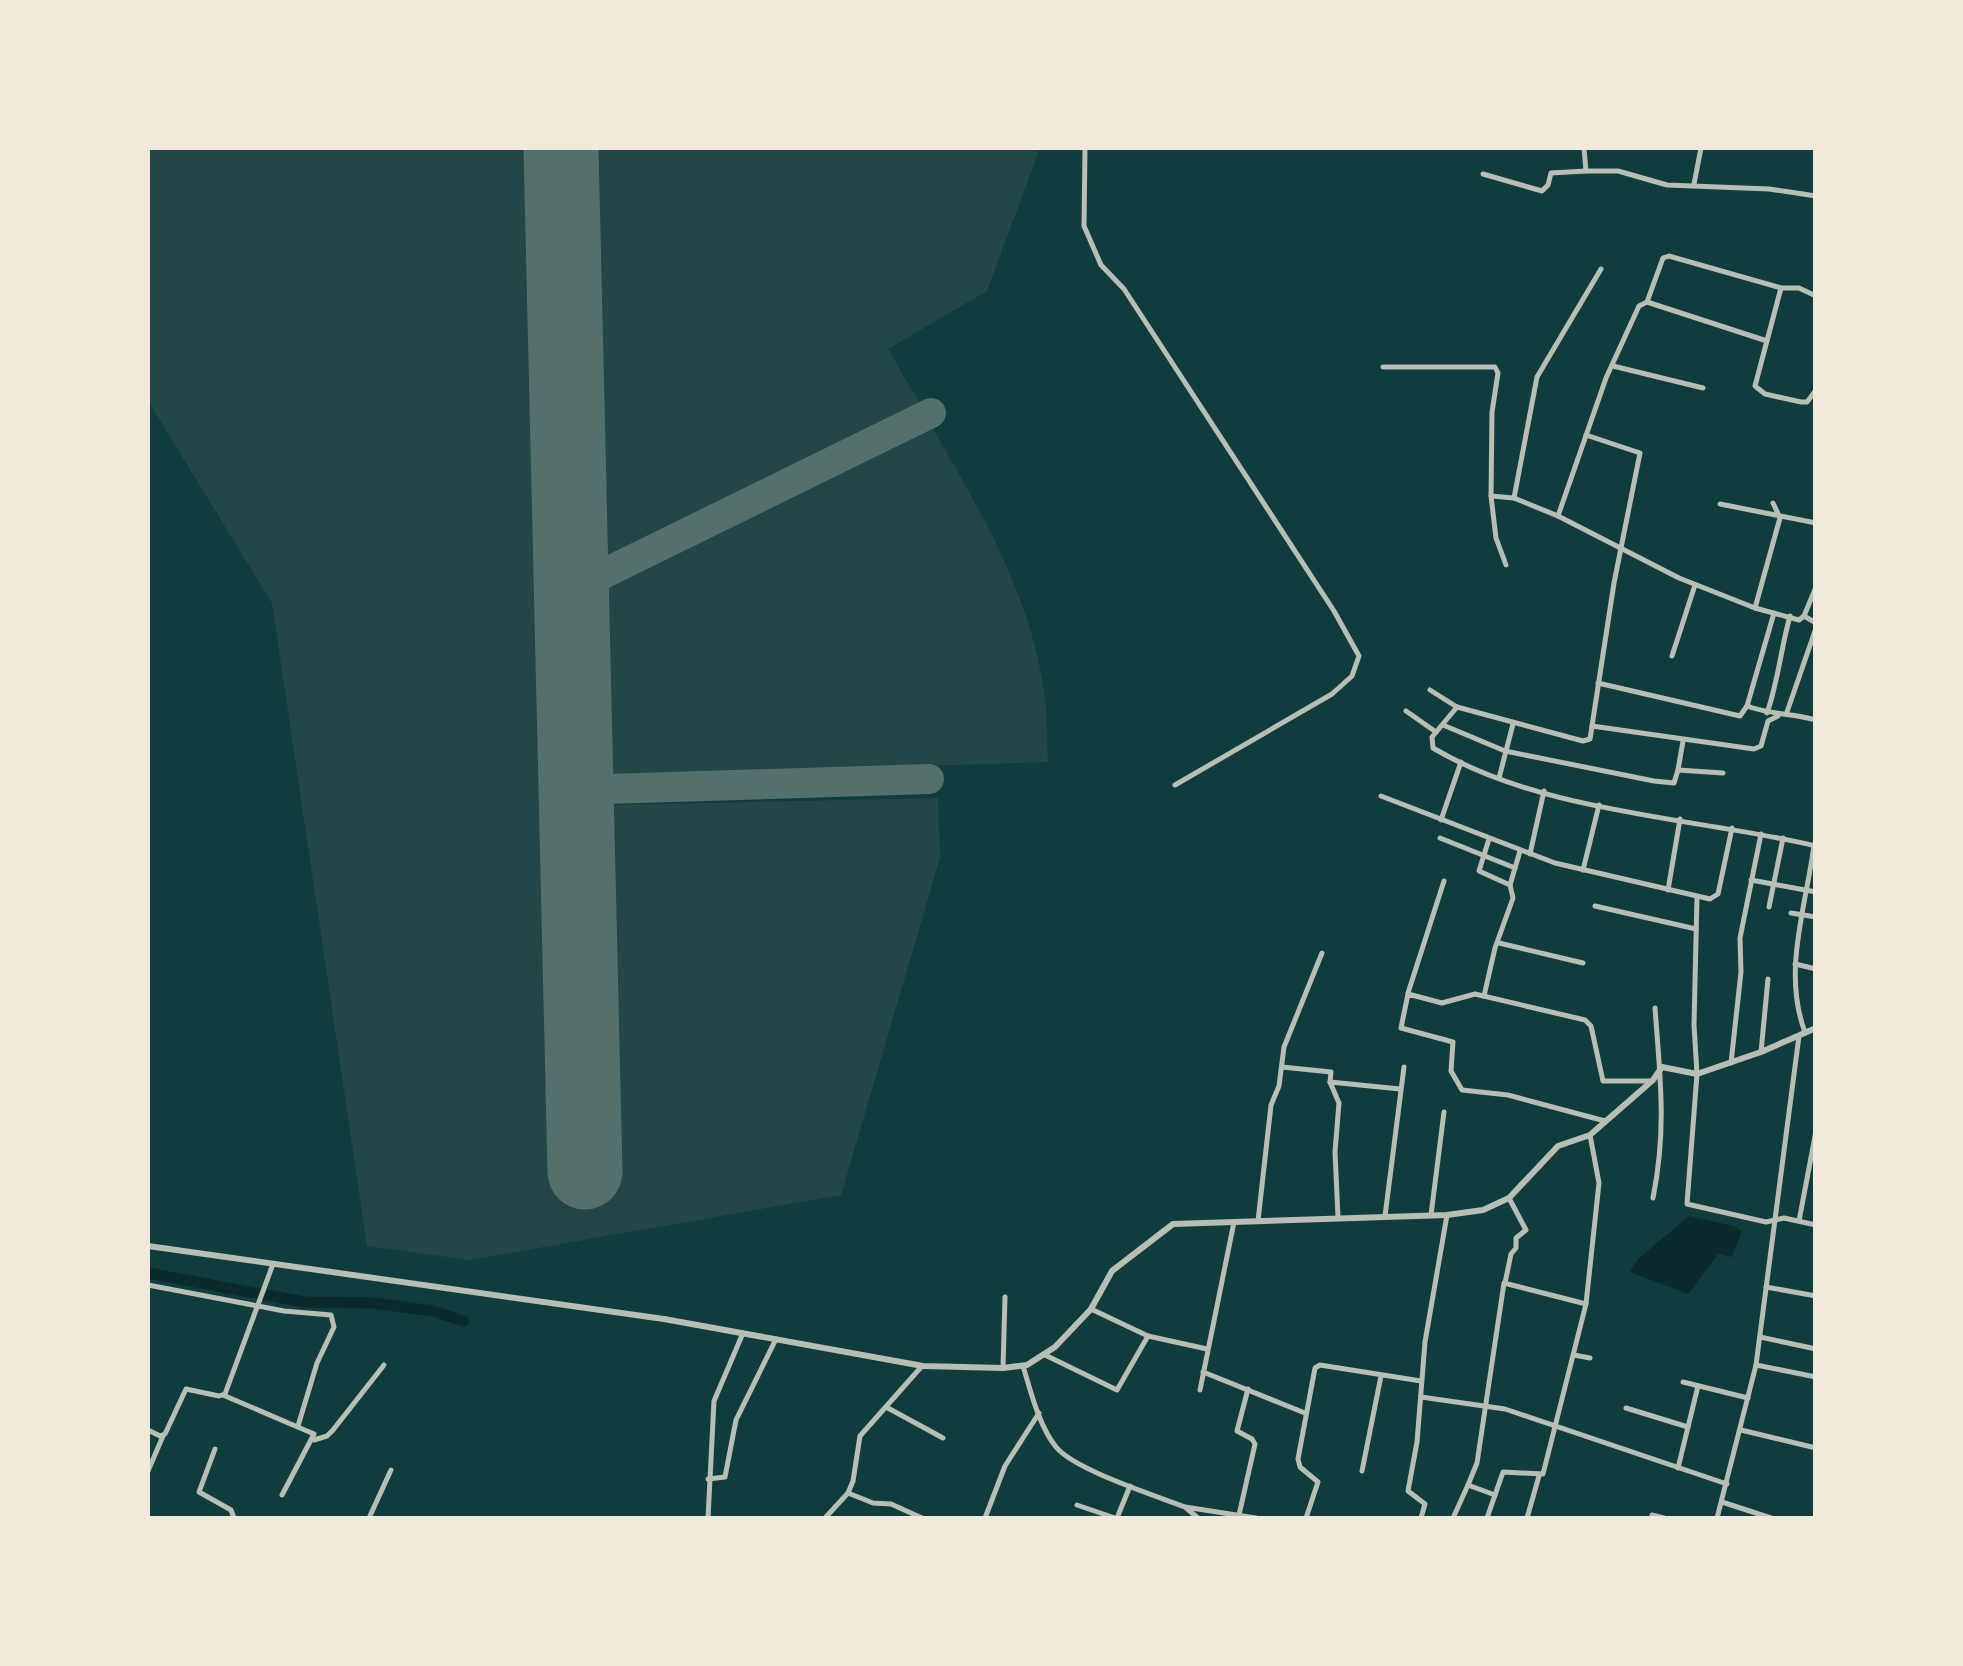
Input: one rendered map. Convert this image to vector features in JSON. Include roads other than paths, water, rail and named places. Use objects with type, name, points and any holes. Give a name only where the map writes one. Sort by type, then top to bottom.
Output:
[{"type":"street","points":[[1085,148],[1084,226],[1101,265],[1124,289],[1334,611],[1359,656],[1352,676],[1332,694],[1175,785]]},
{"type":"street","points":[[1584,148],[1586,171]]},
{"type":"street","points":[[1694,184],[1700,148]]},
{"type":"street","points":[[1484,174],[1542,191],[1551,173],[1618,171],[1667,186],[1770,189],[1816,196]]},
{"type":"street","points":[[1558,516],[1612,366],[1639,306],[1647,302],[1666,256],[1780,288],[1799,288],[1816,296]]},
{"type":"street","points":[[1514,498],[1537,377],[1601,269]]},
{"type":"street","points":[[1780,288],[1756,382],[1759,390],[1801,402],[1808,402],[1816,390]]},
{"type":"street","points":[[1647,302],[1766,340]]},
{"type":"street","points":[[1612,366],[1702,388]]},
{"type":"street","points":[[1383,367],[1496,367],[1491,496],[1496,538],[1506,565]]},
{"type":"street","points":[[1430,690],[1458,707],[1587,742],[1640,453],[1586,435]]},
{"type":"street","points":[[1491,496],[1514,498],[1558,516],[1695,585],[1756,608],[1799,620],[1816,587]]},
{"type":"street","points":[[1756,608],[1780,518],[1774,503]]},
{"type":"street","points":[[1720,504],[1816,523]]},
{"type":"street","points":[[1672,656],[1695,585]]},
{"type":"street","points":[[1598,683],[1743,715],[1774,613]]},
{"type":"street","points":[[1767,713],[1776,689],[1777,662],[1790,616]]},
{"type":"street","points":[[1787,712],[1816,626],[1804,616]]},
{"type":"street","points":[[1747,706],[1778,716]]},
{"type":"street","points":[[1458,707],[1430,740],[1433,748],[1498,778],[1599,805],[1815,845],[1812,892],[1794,964],[1802,1034],[1756,1365],[1717,1518]]},
{"type":"street","points":[[1406,711],[1436,732]]},
{"type":"street","points":[[1592,726],[1758,748],[1768,721],[1778,716],[1787,712],[1816,720]]},
{"type":"street","points":[[1443,724],[1505,751],[1670,784],[1677,780],[1683,741]]},
{"type":"street","points":[[1498,778],[1513,724]]},
{"type":"street","points":[[1441,820],[1460,762]]},
{"type":"street","points":[[1678,770],[1723,772]]},
{"type":"street","points":[[1530,854],[1544,792]]},
{"type":"street","points":[[1381,796],[1520,851],[1583,871],[1710,899],[1718,894],[1732,828]]},
{"type":"street","points":[[1583,871],[1599,805]]},
{"type":"street","points":[[1668,890],[1680,819]]},
{"type":"street","points":[[1730,1063],[1740,938],[1761,834]]},
{"type":"street","points":[[1440,838],[1515,868]]},
{"type":"street","points":[[1769,907],[1784,838]]},
{"type":"street","points":[[1489,839],[1479,871],[1510,884]]},
{"type":"street","points":[[1484,996],[1513,898],[1510,884],[1520,851]]},
{"type":"street","points":[[1751,880],[1812,892]]},
{"type":"street","points":[[1444,881],[1408,994],[1402,1028],[1453,1042],[1451,1071],[1462,1090],[1508,1096],[1605,1121]]},
{"type":"street","points":[[1697,897],[1697,1074],[1688,1204],[1766,1222],[1775,1219],[1816,1225]]},
{"type":"street","points":[[1595,906],[1696,929]]},
{"type":"street","points":[[1791,913],[1816,918]]},
{"type":"street","points":[[1497,942],[1583,963]]},
{"type":"street","points":[[1258,1221],[1271,1105],[1286,1042],[1322,953]]},
{"type":"street","points":[[1794,964],[1816,969]]},
{"type":"street","points":[[1761,1052],[1768,978]]},
{"type":"street","points":[[1408,994],[1442,1003],[1466,995],[1484,996],[1586,1020],[1592,1026],[1603,1081],[1653,1080]]},
{"type":"street","points":[[1653,1198],[1661,1148],[1662,1067],[1655,1008]]},
{"type":"street","points":[[1662,1067],[1697,1074],[1816,1028]]},
{"type":"street","points":[[1282,1066],[1330,1072],[1339,1103],[1335,1152],[1338,1216]]},
{"type":"street","points":[[1385,1216],[1404,1067]]},
{"type":"street","points":[[148,1246],[742,1333],[923,1366],[1025,1366],[1045,1355],[1091,1309],[1112,1270],[1173,1224],[1468,1214],[1509,1198],[1558,1146],[1590,1136],[1653,1080],[1662,1067]]},
{"type":"street","points":[[1330,1082],[1400,1088]]},
{"type":"street","points":[[1431,1215],[1444,1112]]},
{"type":"street","points":[[1799,1221],[1816,1131]]},
{"type":"street","points":[[1527,1518],[1558,1424],[1586,1304],[1600,1183],[1590,1136]]},
{"type":"street","points":[[1454,1518],[1477,1463],[1504,1283],[1516,1238],[1526,1230],[1509,1198]]},
{"type":"street","points":[[1422,1518],[1425,1504],[1408,1491],[1425,1342],[1448,1215]]},
{"type":"street","points":[[1200,1390],[1234,1222]]},
{"type":"street","points":[[223,1395],[272,1264]]},
{"type":"street","points":[[1504,1283],[1586,1304]]},
{"type":"street","points":[[148,1285],[333,1317],[334,1327],[317,1363],[298,1426]]},
{"type":"street","points":[[1766,1288],[1816,1296]]},
{"type":"street","points":[[1003,1368],[1005,1297]]},
{"type":"street","points":[[1091,1309],[1148,1336],[1208,1349]]},
{"type":"street","points":[[708,1518],[714,1401],[742,1333]]},
{"type":"street","points":[[1045,1355],[1117,1390],[1148,1336]]},
{"type":"street","points":[[1760,1337],[1816,1349]]},
{"type":"street","points":[[708,1479],[725,1477],[736,1420],[776,1340]]},
{"type":"street","points":[[1574,1355],[1590,1358]]},
{"type":"street","points":[[282,1495],[314,1440],[333,1430],[384,1365]]},
{"type":"street","points":[[1756,1365],[1816,1377]]},
{"type":"street","points":[[825,1518],[848,1493],[856,1471],[858,1440],[923,1366]]},
{"type":"street","points":[[1025,1366],[1039,1414],[1061,1452],[1130,1486],[1185,1507],[1256,1518]]},
{"type":"street","points":[[1306,1518],[1318,1482],[1298,1464],[1305,1413],[1318,1366],[1423,1381]]},
{"type":"street","points":[[1203,1372],[1305,1413]]},
{"type":"street","points":[[1362,1471],[1381,1374]]},
{"type":"street","points":[[1682,1382],[1748,1398]]},
{"type":"street","points":[[1678,1468],[1698,1386]]},
{"type":"street","points":[[148,1471],[186,1389],[223,1395],[312,1432],[314,1440]]},
{"type":"street","points":[[1238,1515],[1255,1444],[1236,1431],[1248,1389]]},
{"type":"street","points":[[1421,1399],[1486,1404],[1558,1424],[1726,1487]]},
{"type":"street","points":[[886,1407],[943,1438]]},
{"type":"street","points":[[1626,1408],[1688,1427]]},
{"type":"street","points":[[985,1518],[1007,1462],[1039,1414]]},
{"type":"street","points":[[1742,1426],[1816,1448]]},
{"type":"street","points":[[148,1430],[163,1436]]},
{"type":"street","points":[[215,1449],[199,1492],[232,1510],[234,1518]]},
{"type":"street","points":[[369,1518],[391,1470]]},
{"type":"street","points":[[1486,1518],[1503,1472],[1540,1476]]},
{"type":"street","points":[[1468,1485],[1494,1495]]},
{"type":"street","points":[[1077,1505],[1116,1518],[1130,1486]]},
{"type":"street","points":[[848,1493],[873,1503],[891,1504],[922,1518]]},
{"type":"street","points":[[1722,1502],[1770,1518]]},
{"type":"street","points":[[1185,1507],[1198,1518]]},
{"type":"street","points":[[1652,1515],[1664,1518]]},
{"type":"waterway","points":[[148,1273],[304,1302],[373,1303],[433,1311],[463,1321]]}]
